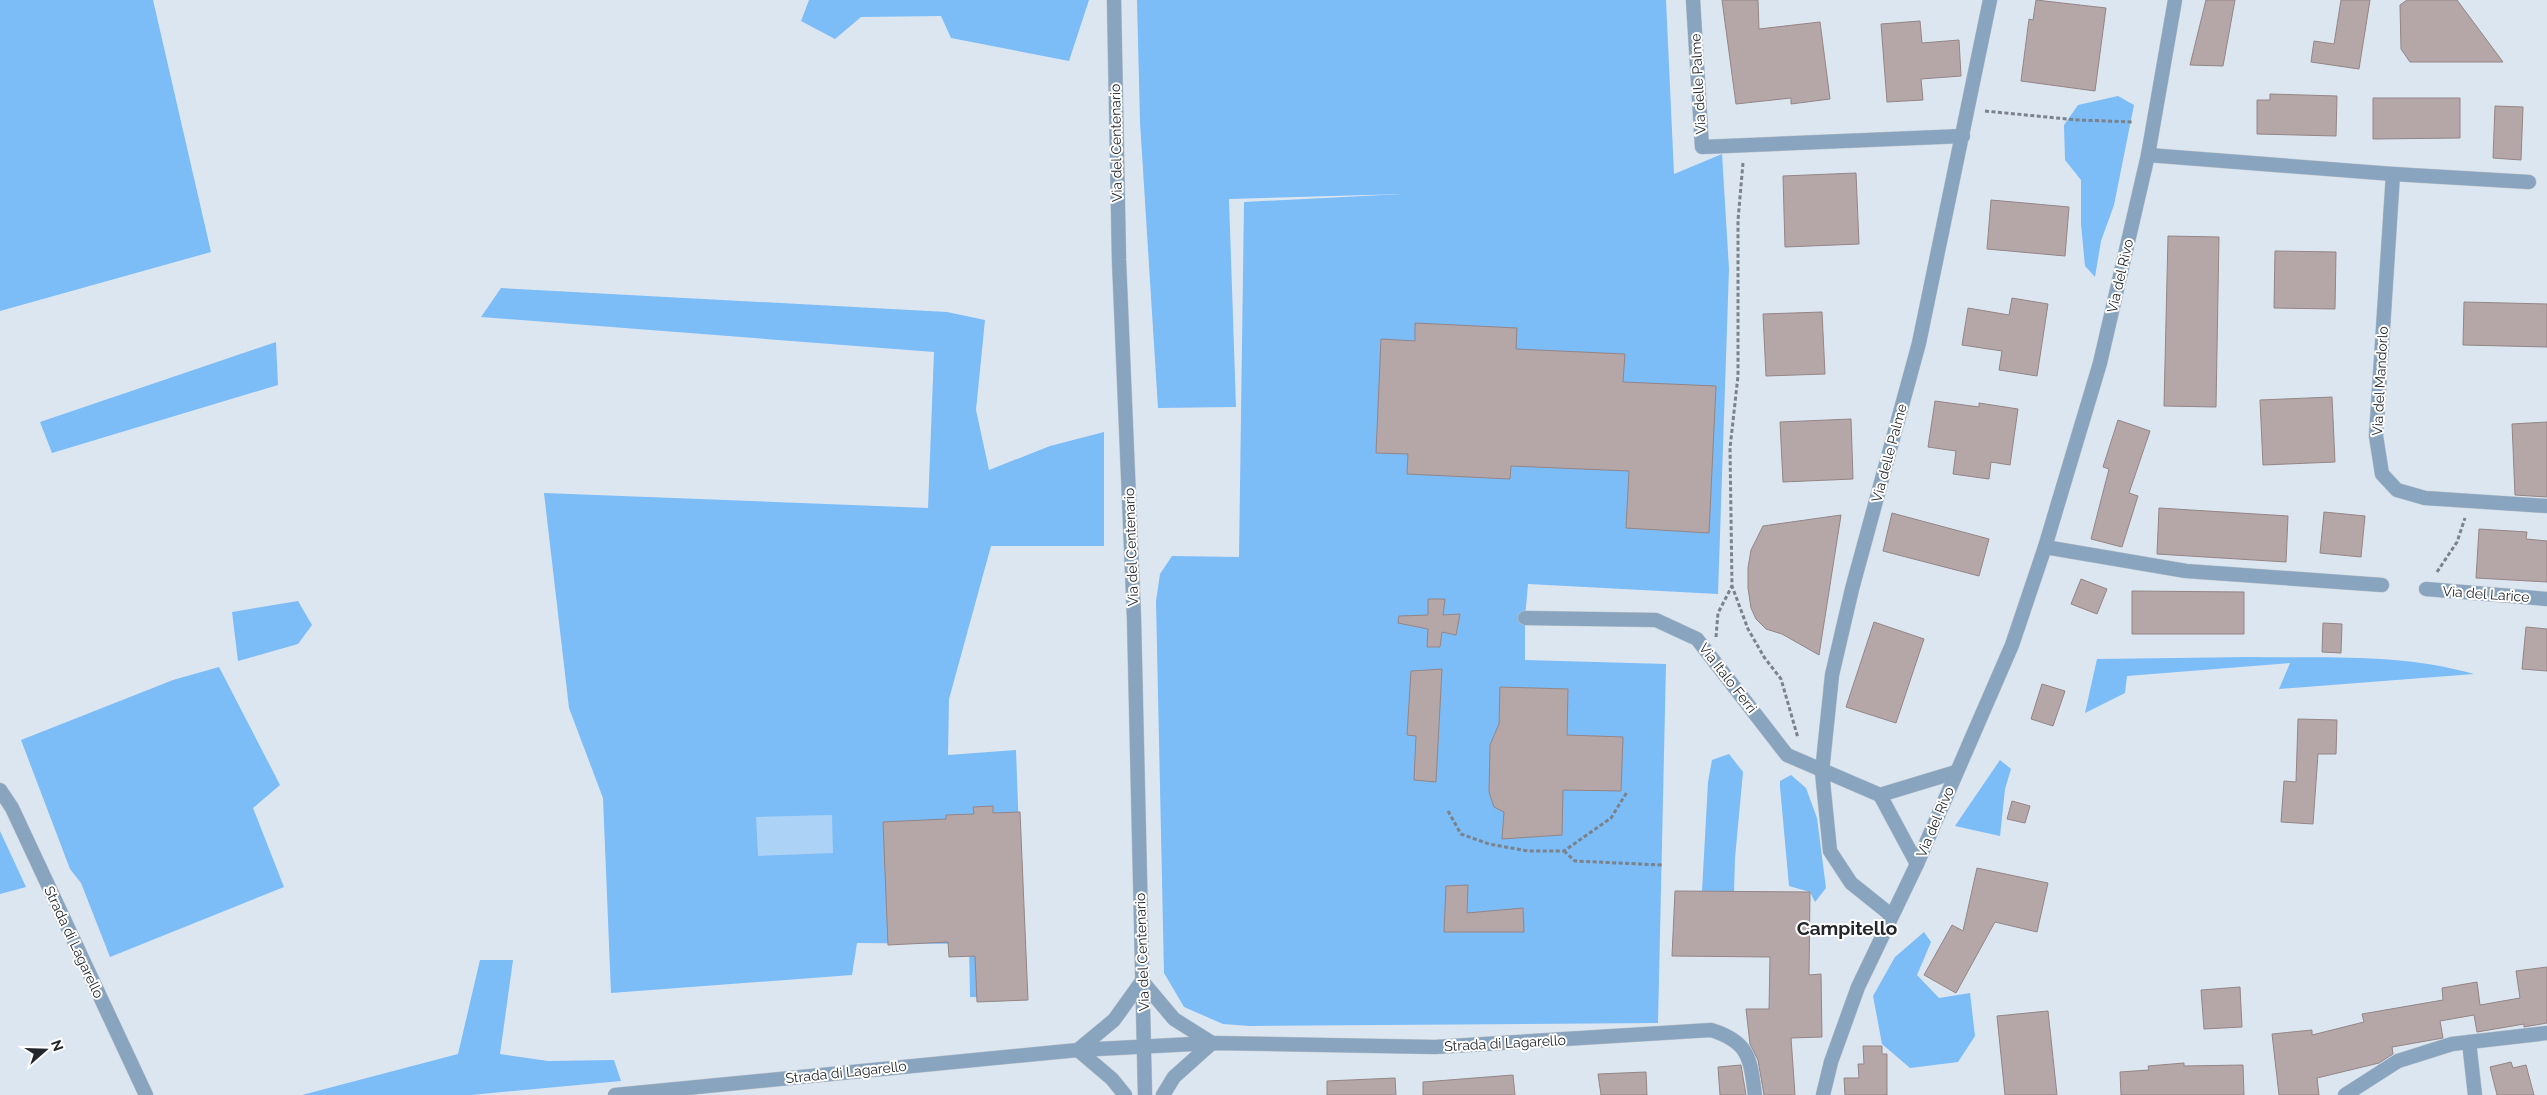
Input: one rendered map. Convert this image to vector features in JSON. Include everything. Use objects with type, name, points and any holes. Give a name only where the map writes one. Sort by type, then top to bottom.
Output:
[{"type":"street","name":"Via del Centenario","points":[[1114,0],[1119,260],[1134,618],[1146,1095]]},
{"type":"street","name":"Via delle Palme","points":[[1693,0],[1702,147],[1963,136]]},
{"type":"street","name":"Via delle Palme","points":[[1891,915],[1851,883],[1830,851],[1822,772],[1832,675],[1852,588],[1920,343],[1990,0]]},
{"type":"street","name":"Via del Rivo","points":[[1823,1095],[1830,1062],[1858,987],[1917,864],[2012,645],[2046,547],[2100,363],[2148,154],[2174,0]]},
{"type":"street","points":[[2148,154],[2393,174],[2529,182]]},
{"type":"street","name":"Via del Mandorlo","points":[[2393,174],[2376,436],[2382,474],[2398,490],[2425,498],[2547,506]]},
{"type":"street","points":[[2046,547],[2186,571],[2382,585]]},
{"type":"street","name":"Via del Larice","points":[[2426,590],[2547,599]]},
{"type":"street","name":"Via Italo Ferri","points":[[1525,618],[1656,620],[1697,639],[1787,755],[1822,772]]},
{"type":"street","points":[[1822,772],[1880,795],[1956,772]]},
{"type":"street","name":"Strada di Lagarello","points":[[0,790],[12,808],[146,1095]]},
{"type":"street","points":[[1880,795],[1917,864]]},
{"type":"street","name":"Strada di Lagarello","points":[[1142,981],[1174,1019],[1212,1042]]},
{"type":"street","points":[[1125,1095],[1112,1079],[1078,1050],[1114,1020],[1142,981]]},
{"type":"street","name":"Strada di Lagarello","points":[[615,1095],[1145,1045],[1212,1042],[1435,1047],[1712,1030],[1728,1035],[1742,1045],[1750,1060],[1755,1095]]},
{"type":"street","points":[[2345,1095],[2398,1061],[2452,1044],[2547,1033]]},
{"type":"street","points":[[1163,1095],[1174,1077],[1212,1042]]},
{"type":"street","points":[[2469,1042],[2476,1095]]},
{"type":"path","points":[[1968,109],[2078,120],[2133,122]]},
{"type":"path","points":[[1744,145],[1738,220],[1738,376],[1730,448],[1732,586],[1748,629],[1764,657],[1781,679],[1804,763]]},
{"type":"path","points":[[2426,590],[2457,542],[2471,501]]},
{"type":"path","points":[[1718,666],[1715,649],[1718,614],[1732,586]]},
{"type":"path","points":[[1448,812],[1461,834],[1489,844],[1528,851],[1564,851],[1611,818],[1627,792]]},
{"type":"path","points":[[1564,851],[1575,861],[1662,865]]},
{"type":"shaded area","points":[[0,0],[153,0],[211,252],[0,311]]},
{"type":"shaded area","points":[[809,0],[1089,0],[1069,61],[951,38],[941,16],[861,17],[835,39],[801,21]]},
{"type":"shaded area","points":[[1137,0],[1666,0],[1674,174],[1722,154],[1729,269],[1718,594],[1528,584],[1525,618],[1525,660],[1666,664],[1658,1023],[1250,1026],[1223,1024],[1184,1007],[1164,973],[1156,601],[1160,574],[1172,556],[1239,557],[1244,202],[1403,194],[1229,199],[1236,407],[1158,408],[1140,122]]},
{"type":"shaded area","points":[[2118,96],[2134,105],[2114,205],[2101,241],[2095,277],[2085,266],[2081,224],[2081,180],[2065,160],[2064,125],[2078,105]]},
{"type":"shaded area","points":[[501,288],[947,312],[985,320],[976,410],[989,470],[1050,446],[1104,432],[1104,546],[991,546],[949,699],[948,755],[1016,750],[1025,998],[970,997],[969,944],[857,943],[852,975],[611,993],[603,798],[569,708],[544,493],[928,508],[934,352],[481,317]]},
{"type":"shaded area","points":[[276,342],[278,385],[52,453],[40,422]]},
{"type":"shaded area","points":[[298,601],[312,625],[298,644],[238,661],[232,612]]},
{"type":"shaded area","points":[[2335,657],[2391,660],[2447,667],[2474,674],[2279,689],[2290,663],[2127,676],[2125,693],[2085,713],[2097,659]]},
{"type":"shaded area","points":[[219,667],[280,785],[253,808],[284,887],[110,957],[81,883],[70,869],[21,740],[173,680]]},
{"type":"shaded area","points":[[1729,754],[1743,772],[1735,858],[1734,892],[1702,891],[1708,782],[1712,760]]},
{"type":"shaded area","points":[[2000,760],[2011,769],[2005,789],[2000,836],[1955,826]]},
{"type":"shaded area","points":[[1791,775],[1806,788],[1817,818],[1826,888],[1815,902],[1810,892],[1789,886],[1780,781]]},
{"type":"shaded area","points":[[832,815],[833,853],[758,856],[756,817]]},
{"type":"shaded area","points":[[0,831],[26,887],[0,894]]},
{"type":"shaded area","points":[[1924,932],[1931,942],[1917,975],[1939,998],[1970,993],[1975,1036],[1958,1062],[1910,1068],[1882,1044],[1873,996],[1895,957]]},
{"type":"shaded area","points":[[480,960],[513,960],[500,1054],[548,1061],[614,1060],[621,1081],[471,1095],[302,1095],[458,1054]]},
{"type":"building","points":[[1722,0],[1758,0],[1759,29],[1820,22],[1830,99],[1791,104],[1791,98],[1736,104]]},
{"type":"building","points":[[2036,0],[2106,8],[2095,91],[2021,81],[2029,19],[2033,20]]},
{"type":"building","points":[[2206,0],[2235,0],[2223,66],[2190,65]]},
{"type":"building","points":[[2341,0],[2370,0],[2359,69],[2311,62],[2314,41],[2334,44]]},
{"type":"building","points":[[2407,0],[2457,0],[2503,62],[2410,62],[2401,49],[2400,5]]},
{"type":"building","points":[[1920,21],[1922,43],[1959,40],[1961,76],[1921,79],[1923,100],[1887,102],[1881,24]]},
{"type":"building","points":[[2270,94],[2337,96],[2336,136],[2257,134],[2257,100],[2270,100]]},
{"type":"building","points":[[2373,98],[2460,98],[2460,138],[2373,139]]},
{"type":"building","points":[[2495,106],[2523,107],[2521,160],[2493,158]]},
{"type":"building","points":[[1856,173],[1859,244],[1785,247],[1783,176]]},
{"type":"building","points":[[1991,200],[2069,207],[2065,256],[1987,249]]},
{"type":"building","points":[[2168,236],[2219,237],[2216,407],[2164,406]]},
{"type":"building","points":[[2275,251],[2336,252],[2335,309],[2274,308]]},
{"type":"building","points":[[2012,298],[2048,304],[2037,376],[1999,370],[2002,351],[1962,345],[1968,308],[2009,315]]},
{"type":"building","points":[[2464,302],[2547,304],[2547,347],[2463,345]]},
{"type":"building","points":[[1822,312],[1825,374],[1766,376],[1763,314]]},
{"type":"building","points":[[1415,323],[1517,328],[1516,349],[1625,354],[1623,382],[1716,386],[1709,533],[1626,528],[1629,471],[1511,466],[1510,479],[1407,474],[1408,454],[1376,453],[1381,339],[1415,341]]},
{"type":"building","points":[[2332,397],[2335,462],[2263,465],[2260,400]]},
{"type":"building","points":[[1935,401],[1979,407],[1979,403],[2018,409],[2010,465],[1991,462],[1989,479],[1953,474],[1956,451],[1928,447]]},
{"type":"building","points":[[1851,419],[1853,479],[1783,482],[1780,422]]},
{"type":"building","points":[[2118,420],[2150,431],[2129,493],[2138,496],[2122,547],[2091,539],[2109,469],[2103,467]]},
{"type":"building","points":[[2547,422],[2547,497],[2515,495],[2512,424]]},
{"type":"building","points":[[2159,508],[2288,516],[2286,562],[2157,554]]},
{"type":"building","points":[[2324,512],[2365,516],[2361,557],[2320,553]]},
{"type":"building","points":[[1892,513],[1989,539],[1979,576],[1883,551]]},
{"type":"building","points":[[1841,515],[1819,655],[1782,634],[1766,629],[1756,619],[1751,608],[1748,568],[1751,550],[1763,526]]},
{"type":"building","points":[[2479,529],[2527,532],[2526,539],[2547,541],[2547,582],[2476,578]]},
{"type":"building","points":[[2081,579],[2107,589],[2097,614],[2071,604]]},
{"type":"building","points":[[2132,591],[2244,592],[2244,634],[2132,634]]},
{"type":"building","points":[[1428,599],[1445,599],[1443,615],[1460,614],[1456,635],[1442,632],[1440,647],[1427,647],[1428,629],[1398,623],[1399,616],[1428,615]]},
{"type":"building","points":[[1874,622],[1924,639],[1896,723],[1846,707]]},
{"type":"building","points":[[2323,623],[2342,624],[2341,653],[2322,652]]},
{"type":"building","points":[[2526,627],[2547,629],[2547,671],[2522,669]]},
{"type":"building","points":[[1442,669],[1436,782],[1414,780],[1416,736],[1407,735],[1411,671]]},
{"type":"building","points":[[2042,684],[2065,691],[2053,726],[2031,719]]},
{"type":"building","points":[[1500,687],[1568,689],[1567,735],[1623,737],[1621,791],[1563,790],[1562,835],[1502,839],[1504,812],[1494,807],[1489,792],[1490,745],[1499,724]]},
{"type":"building","points":[[2298,719],[2337,720],[2336,754],[2318,754],[2313,824],[2281,822],[2284,781],[2296,782]]},
{"type":"building","points":[[2012,801],[2030,806],[2025,823],[2007,819]]},
{"type":"building","points":[[993,806],[993,813],[1020,812],[1028,1000],[977,1002],[975,956],[949,957],[948,942],[888,945],[883,822],[946,819],[946,815],[974,814],[973,807]]},
{"type":"building","points":[[1977,868],[2048,883],[2037,932],[1995,922],[1956,993],[1924,975],[1952,925],[1963,931]]},
{"type":"building","points":[[1468,885],[1467,913],[1523,908],[1524,932],[1444,932],[1446,886]]},
{"type":"building","points":[[1675,891],[1810,892],[1809,975],[1821,974],[1822,1037],[1791,1038],[1795,1095],[1764,1095],[1758,1060],[1750,1044],[1746,1009],[1769,1009],[1770,957],[1672,956]]},
{"type":"building","points":[[2547,967],[2547,1023],[2524,1027],[2524,1024],[2477,1032],[2474,1015],[2440,1021],[2443,1038],[2392,1047],[2393,1054],[2379,1063],[2317,1078],[2319,1095],[2279,1095],[2272,1034],[2312,1030],[2312,1035],[2364,1022],[2362,1014],[2443,1000],[2442,988],[2477,982],[2480,1005],[2520,998],[2516,971]]},
{"type":"building","points":[[2240,987],[2242,1027],[2204,1029],[2201,990]]},
{"type":"building","points":[[2048,1011],[2057,1095],[2005,1095],[1997,1016]]},
{"type":"building","points":[[1863,1046],[1882,1046],[1882,1054],[1887,1054],[1887,1095],[1845,1095],[1844,1078],[1859,1078],[1858,1064],[1864,1064]]},
{"type":"building","points":[[2511,1062],[2513,1068],[2526,1065],[2534,1095],[2497,1095],[2490,1067]]},
{"type":"building","points":[[2184,1063],[2184,1066],[2243,1065],[2244,1095],[2121,1095],[2120,1072],[2149,1070],[2148,1066]]},
{"type":"building","points":[[1741,1065],[1746,1095],[1720,1095],[1718,1067]]},
{"type":"building","points":[[1646,1072],[1647,1095],[1601,1095],[1598,1074]]},
{"type":"building","points":[[1513,1075],[1515,1095],[1423,1095],[1423,1082]]},
{"type":"building","points":[[1395,1078],[1396,1095],[1327,1095],[1327,1081]]},
{"type":"district","name":"Campitello","points":[[1847,928]]}]
